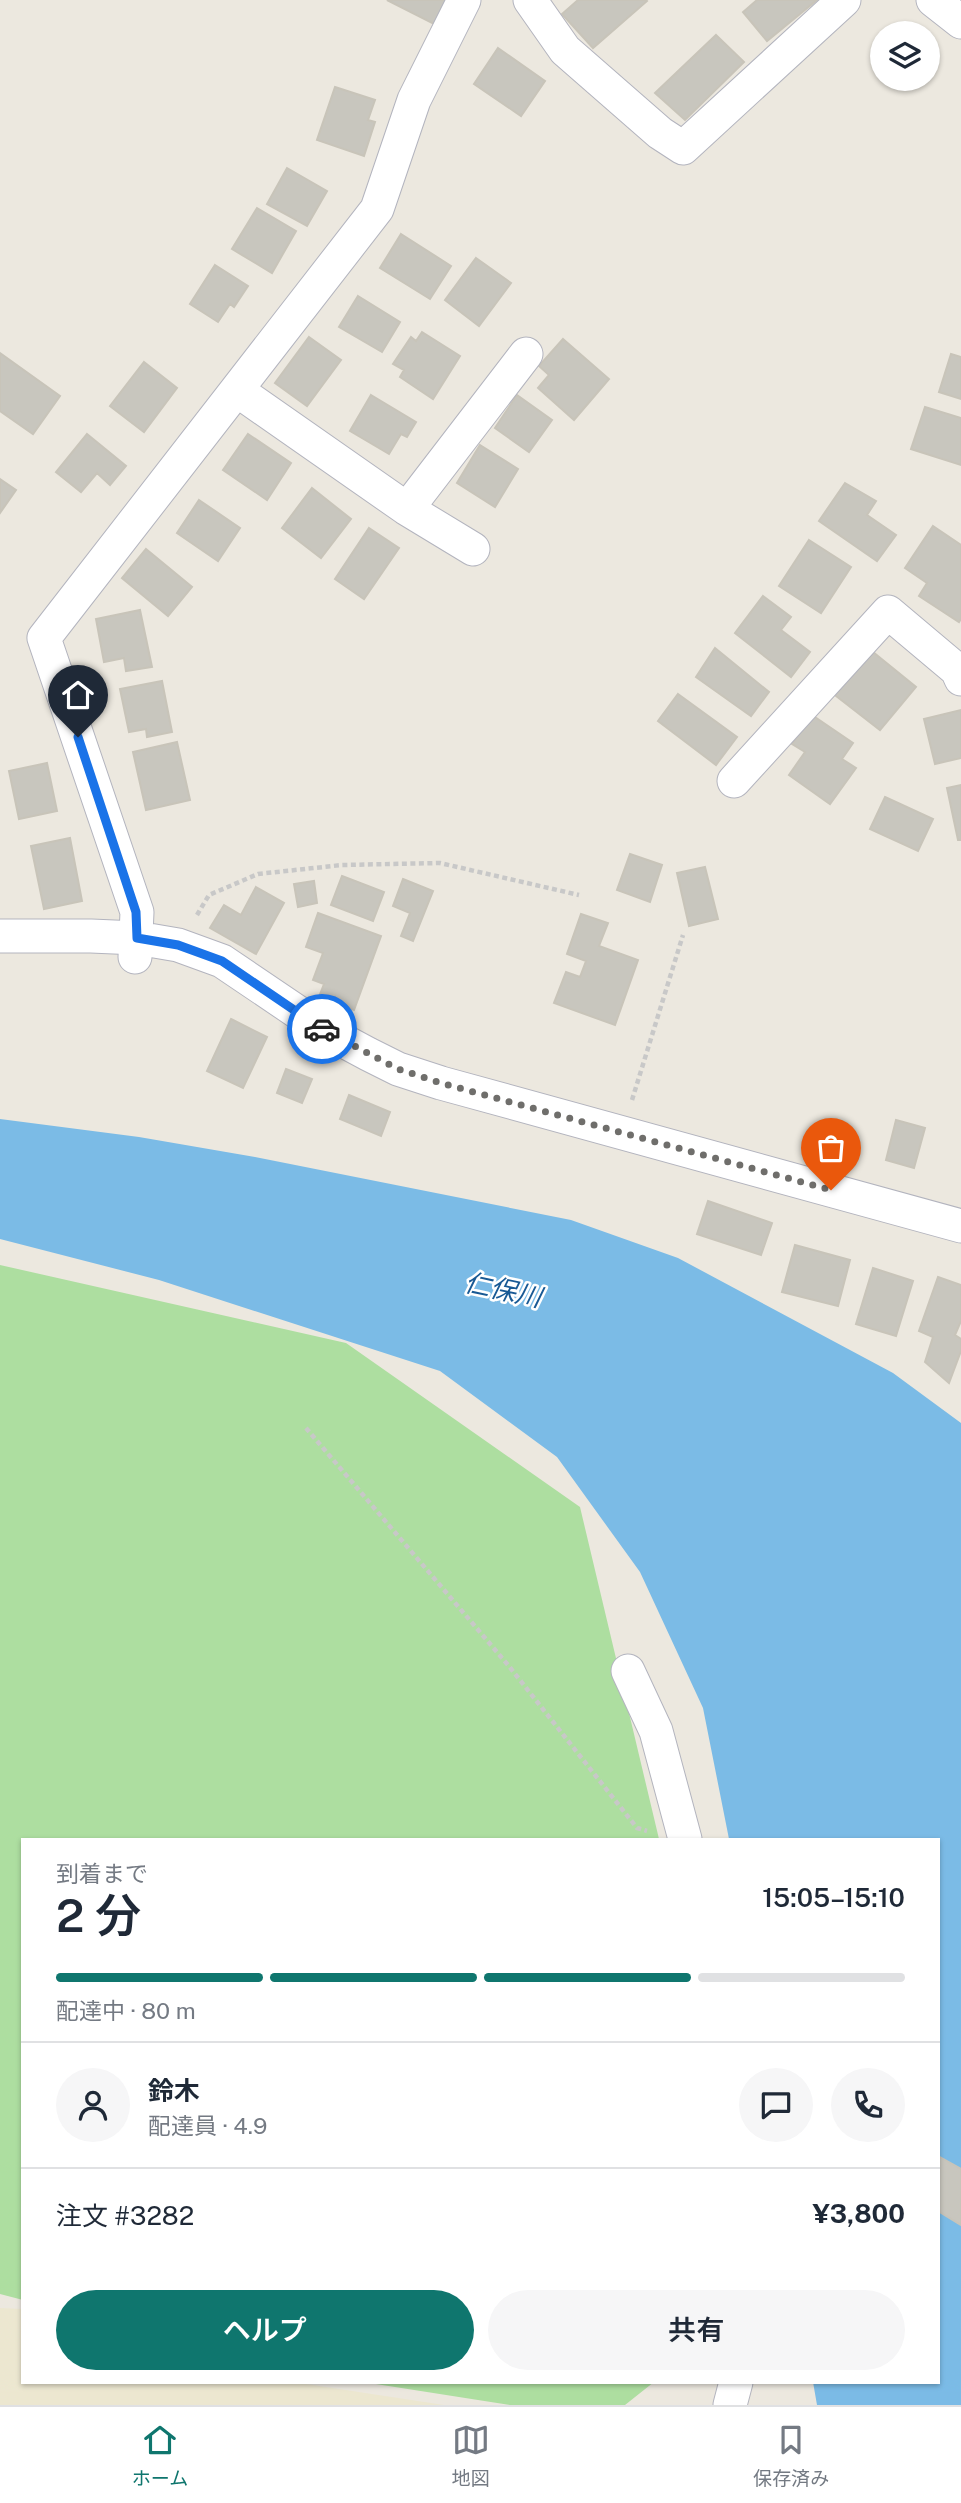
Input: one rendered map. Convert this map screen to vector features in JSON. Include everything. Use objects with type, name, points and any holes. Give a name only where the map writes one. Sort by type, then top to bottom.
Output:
[{"type":"street","points":[[136,947],[136,912],[44,638],[238,391],[377,208],[414,100],[464,0]]},
{"type":"street","points":[[530,0],[565,50],[660,134],[682,148],[844,0]]},
{"type":"street","points":[[933,0],[961,22]]},
{"type":"street","points":[[407,509],[526,354]]},
{"type":"street","points":[[238,391],[407,509],[473,549]]},
{"type":"street","points":[[734,781],[888,612],[957,670],[961,679]]},
{"type":"street","points":[[0,936],[91,936],[136,947],[178,945],[222,961],[327,1032],[398,1069],[622,1134],[961,1226]]},
{"type":"street","points":[[628,1671],[656,1731],[685,1838]]},
{"type":"street","points":[[730,2405],[735,2384]]},
{"type":"path","points":[[178,945],[209,895],[258,874],[342,865],[440,863],[579,895]]},
{"type":"path","points":[[622,1134],[683,935]]},
{"type":"path","points":[[306,1428],[508,1665],[637,1828],[650,1832]]},
{"type":"shaded area","points":[[0,2308],[21,2309],[21,2384],[306,2384],[444,2405],[0,2405]]},
{"type":"green space","points":[[0,1265],[346,1343],[580,1507],[659,1838],[21,1838],[21,2299],[0,2294]]},
{"type":"green space","points":[[376,2384],[651,2384],[625,2405],[510,2405]]},
{"type":"water","name":"仁保川","points":[[0,1119],[139,1137],[255,1157],[571,1220],[678,1258],[893,1373],[961,1423],[961,2405],[817,2405],[813,2384],[940,2384],[940,1838],[729,1838],[703,1708],[640,1572],[557,1457],[440,1371],[159,1280],[0,1239]]},
{"type":"building","points":[[387,0],[449,0],[436,25]]},
{"type":"building","points":[[578,0],[647,1],[593,48],[562,14]]},
{"type":"building","points":[[757,0],[817,0],[767,41],[743,12]]},
{"type":"building","points":[[716,35],[744,62],[685,120],[655,93]]},
{"type":"building","points":[[498,48],[545,81],[521,116],[474,84]]},
{"type":"building","points":[[335,87],[375,100],[368,120],[375,122],[364,156],[317,140]]},
{"type":"building","points":[[287,168],[327,191],[307,226],[267,204]]},
{"type":"building","points":[[257,208],[296,231],[272,273],[232,249]]},
{"type":"building","points":[[401,234],[451,266],[430,299],[380,268]]},
{"type":"building","points":[[476,258],[511,283],[479,326],[445,300]]},
{"type":"building","points":[[215,265],[248,286],[234,307],[230,304],[218,322],[190,304]]},
{"type":"building","points":[[358,296],[400,322],[382,352],[339,327]]},
{"type":"building","points":[[422,332],[460,356],[433,399],[400,377],[404,370],[393,364],[411,337],[416,341]]},
{"type":"building","points":[[309,337],[341,360],[307,406],[275,383]]},
{"type":"building","points":[[563,339],[609,379],[574,420],[538,388],[549,375],[539,366]]},
{"type":"building","points":[[0,353],[60,396],[33,434],[0,411]]},
{"type":"building","points":[[951,354],[961,357],[961,399],[939,392]]},
{"type":"building","points":[[144,362],[177,388],[144,432],[110,406]]},
{"type":"building","points":[[371,395],[416,422],[407,437],[401,434],[389,454],[350,431]]},
{"type":"building","points":[[517,395],[552,420],[529,452],[495,428]]},
{"type":"building","points":[[925,407],[961,418],[961,465],[911,449]]},
{"type":"building","points":[[87,434],[126,466],[110,485],[97,473],[81,492],[56,472]]},
{"type":"building","points":[[248,434],[291,463],[267,500],[223,470]]},
{"type":"building","points":[[480,445],[518,469],[495,507],[457,483]]},
{"type":"building","points":[[0,479],[16,490],[0,513]]},
{"type":"building","points":[[845,483],[876,501],[867,515],[896,535],[877,561],[819,521]]},
{"type":"building","points":[[312,488],[351,519],[321,558],[282,528]]},
{"type":"building","points":[[199,500],[240,528],[218,561],[177,533]]},
{"type":"building","points":[[933,526],[961,545],[959,622],[919,596],[927,583],[905,568]]},
{"type":"building","points":[[369,528],[399,548],[364,599],[335,579]]},
{"type":"building","points":[[809,540],[851,567],[821,613],[779,586]]},
{"type":"building","points":[[146,549],[192,587],[168,616],[122,578]]},
{"type":"building","points":[[763,596],[791,617],[781,630],[810,652],[791,677],[735,633]]},
{"type":"building","points":[[140,610],[152,667],[126,671],[124,658],[104,662],[96,619]]},
{"type":"building","points":[[715,648],[769,692],[751,716],[696,677]]},
{"type":"building","points":[[873,652],[916,687],[880,730],[835,695]]},
{"type":"building","points":[[162,681],[172,732],[147,737],[146,729],[129,732],[120,689]]},
{"type":"building","points":[[678,694],[737,737],[716,765],[658,721]]},
{"type":"building","points":[[961,710],[961,758],[935,764],[924,719]]},
{"type":"building","points":[[812,715],[853,743],[842,759],[856,768],[830,804],[789,775],[805,752],[792,744]]},
{"type":"building","points":[[177,742],[190,800],[146,810],[133,752]]},
{"type":"building","points":[[47,763],[57,811],[19,819],[9,771]]},
{"type":"building","points":[[961,785],[961,840],[958,840],[947,788]]},
{"type":"building","points":[[885,797],[933,819],[918,851],[870,829]]},
{"type":"building","points":[[70,838],[82,901],[44,909],[31,846]]},
{"type":"building","points":[[630,854],[662,865],[650,902],[617,890]]},
{"type":"building","points":[[705,867],[718,919],[689,926],[677,873]]},
{"type":"building","points":[[342,876],[384,892],[373,921],[331,905]]},
{"type":"building","points":[[403,879],[433,891],[413,941],[401,936],[410,913],[393,906]]},
{"type":"building","points":[[314,881],[317,903],[298,907],[294,884]]},
{"type":"building","points":[[256,887],[284,903],[256,954],[210,928],[224,905],[241,915]]},
{"type":"building","points":[[318,913],[381,936],[354,1010],[319,997],[324,984],[313,980],[323,953],[306,947]]},
{"type":"building","points":[[581,914],[608,923],[599,946],[638,960],[615,1025],[554,1003],[566,972],[580,977],[586,961],[567,954]]},
{"type":"building","points":[[231,1019],[267,1037],[243,1088],[207,1071]]},
{"type":"building","points":[[286,1069],[312,1079],[302,1103],[277,1093]]},
{"type":"building","points":[[349,1095],[390,1112],[381,1136],[340,1119]]},
{"type":"building","points":[[896,1120],[925,1128],[914,1168],[886,1160]]},
{"type":"building","points":[[708,1201],[772,1223],[761,1255],[697,1234]]},
{"type":"building","points":[[795,1245],[850,1260],[838,1306],[782,1292]]},
{"type":"building","points":[[873,1268],[913,1281],[896,1336],[856,1324]]},
{"type":"building","points":[[938,1277],[961,1285],[961,1321],[955,1335],[961,1339],[961,1351],[949,1383],[925,1362],[933,1337],[919,1331]]},
{"type":"building","points":[[940,2157],[961,2169],[961,2225],[940,2212]]},
{"type":"way so far","points":[[322,1029],[398,1069],[441,1083],[831,1190]]},
{"type":"route","points":[[78,737],[136,912],[137,938],[178,945],[222,961],[322,1029]]}]
